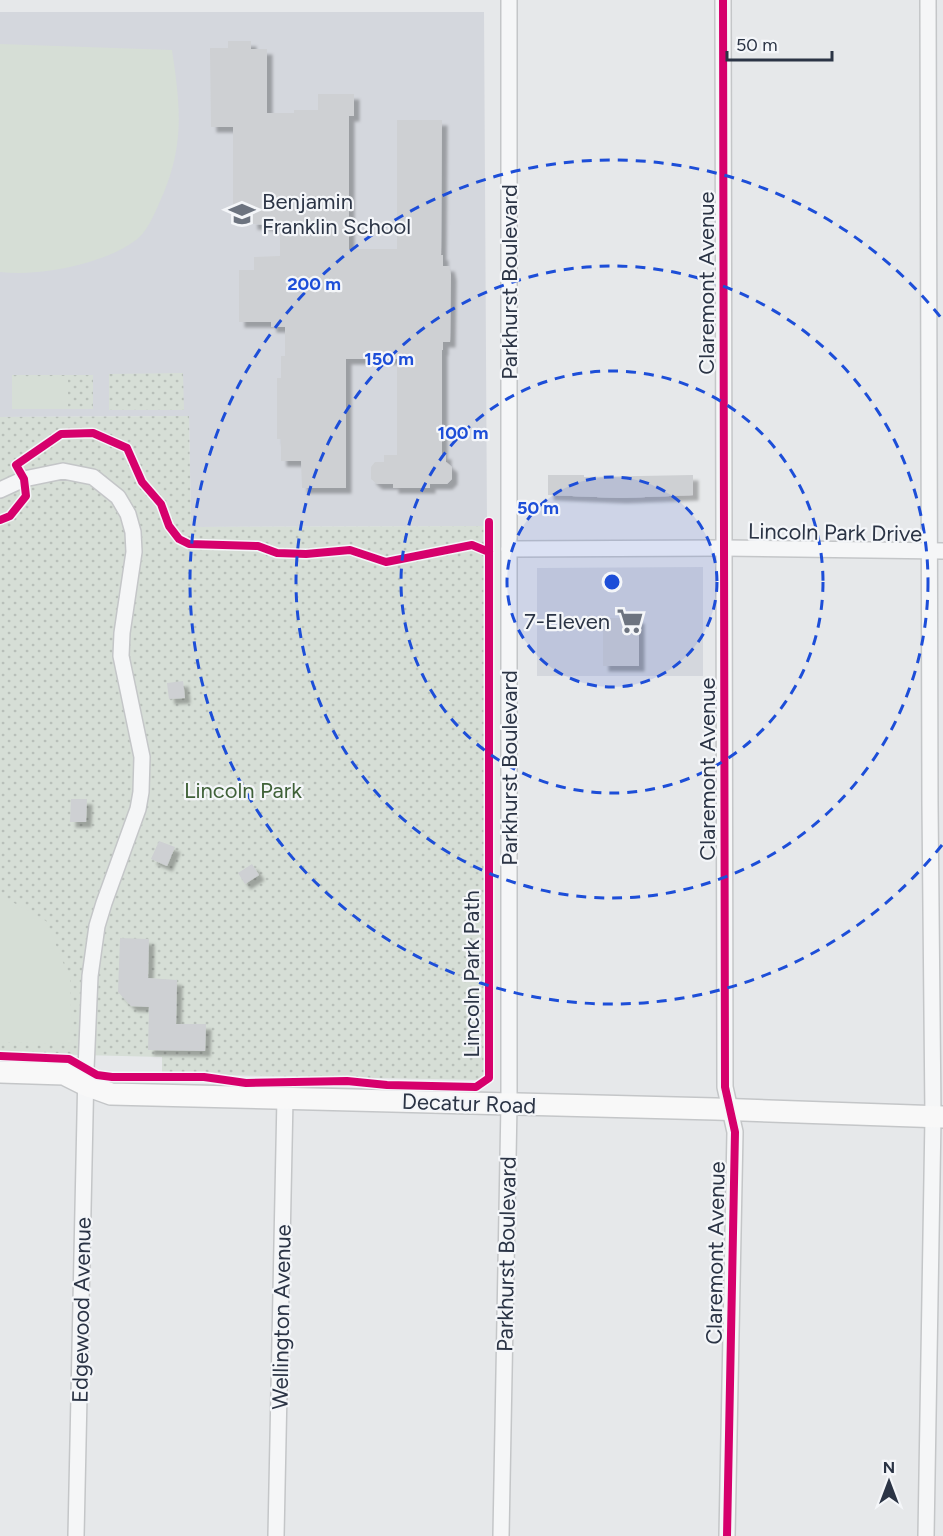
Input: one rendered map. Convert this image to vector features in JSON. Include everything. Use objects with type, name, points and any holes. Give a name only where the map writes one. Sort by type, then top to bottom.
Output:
[{"type":"street","name":"Parkhurst Boulevard","points":[[501,1536],[509,1104],[509,0]]},
{"type":"street","name":"Claremont Avenue","points":[[723,0],[725,1087],[735,1132],[727,1536]]},
{"type":"street","points":[[926,1536],[938,1117],[930,804],[937,551],[928,0]]},
{"type":"street","name":"Edgewood Avenue","points":[[0,490],[24,479],[63,471],[93,477],[118,497],[128,514],[133,532],[134,552],[122,633],[121,656],[142,757],[141,792],[138,809],[97,926],[90,976],[76,1536]]},
{"type":"street","name":"Lincoln Park Drive","points":[[510,549],[724,548],[937,551]]},
{"type":"street","name":"Decatur Road","points":[[0,1072],[64,1074],[111,1094],[938,1117]]},
{"type":"street","name":"Wellington Avenue","points":[[276,1536],[285,1098]]},
{"type":"shaded area","name":"Benjamin Franklin School","points":[[0,12],[484,12],[487,526],[191,527],[189,416],[0,417]]},
{"type":"shaded area","points":[[703,567],[703,676],[537,676],[537,568]]},
{"type":"green space","points":[[0,44],[172,50],[179,111],[179,129],[173,166],[149,225],[140,237],[117,252],[89,262],[51,270],[31,273],[0,272]]},
{"type":"green space","points":[[183,373],[184,410],[109,410],[109,374]]},
{"type":"green space","points":[[12,375],[93,375],[93,409],[12,409]]},
{"type":"green space","points":[[68,376],[68,408],[13,408],[13,377]]},
{"type":"green space","name":"Lincoln Park","points":[[189,416],[191,527],[487,526],[484,1080],[162,1074],[162,1057],[0,1053],[0,417]]},
{"type":"green space","points":[[0,895],[46,921],[70,979],[72,1044],[0,1042]]},
{"type":"building","name":"Benjamin Franklin School","points":[[228,41],[251,41],[251,49],[267,49],[267,113],[318,110],[318,94],[354,94],[354,116],[349,116],[349,249],[397,249],[397,120],[442,120],[441,255],[443,255],[443,266],[449,266],[451,275],[450,342],[443,342],[442,350],[442,454],[446,454],[446,462],[452,467],[452,479],[447,484],[430,484],[430,488],[393,488],[393,484],[377,484],[371,479],[371,467],[375,462],[384,462],[384,455],[397,455],[397,359],[346,359],[346,488],[302,488],[301,461],[281,461],[281,439],[277,439],[277,378],[281,378],[281,356],[285,356],[285,327],[271,327],[271,322],[239,322],[239,270],[254,270],[254,257],[280,256],[280,226],[252,224],[252,210],[233,210],[233,127],[211,127],[210,48],[228,48]]},
{"type":"building","points":[[548,475],[584,475],[584,477],[693,475],[693,495],[621,498],[548,495]]},
{"type":"building","points":[[603,618],[639,618],[639,666],[603,666]]},
{"type":"building","points":[[183,681],[185,698],[169,699],[167,683]]},
{"type":"building","points":[[71,799],[87,799],[86,822],[70,822]]},
{"type":"building","points":[[159,841],[175,847],[167,866],[151,859]]},
{"type":"building","points":[[252,864],[259,875],[245,884],[238,873]]},
{"type":"building","points":[[120,938],[149,939],[148,978],[177,980],[176,1024],[206,1024],[205,1051],[148,1050],[149,1007],[131,1006],[118,992]]},
{"type":"cycle path","points":[[723,0],[725,1087],[735,1132],[727,1536]]},
{"type":"cycle path","points":[[0,520],[10,516],[26,496],[24,479],[16,465],[61,434],[93,433],[127,448],[142,482],[161,504],[169,526],[179,539],[189,544],[258,546],[277,553],[306,554],[350,550],[386,562],[472,545],[489,552]]},
{"type":"cycle path","name":"Lincoln Park Path","points":[[0,1056],[69,1059],[97,1075],[112,1077],[204,1077],[246,1083],[347,1081],[387,1085],[476,1087],[489,1078],[489,522]]},
{"type":"place","name":"Benjamin Franklin School","points":[[242,214]]},
{"type":"place","name":"7-Eleven","points":[[630,621]]}]
